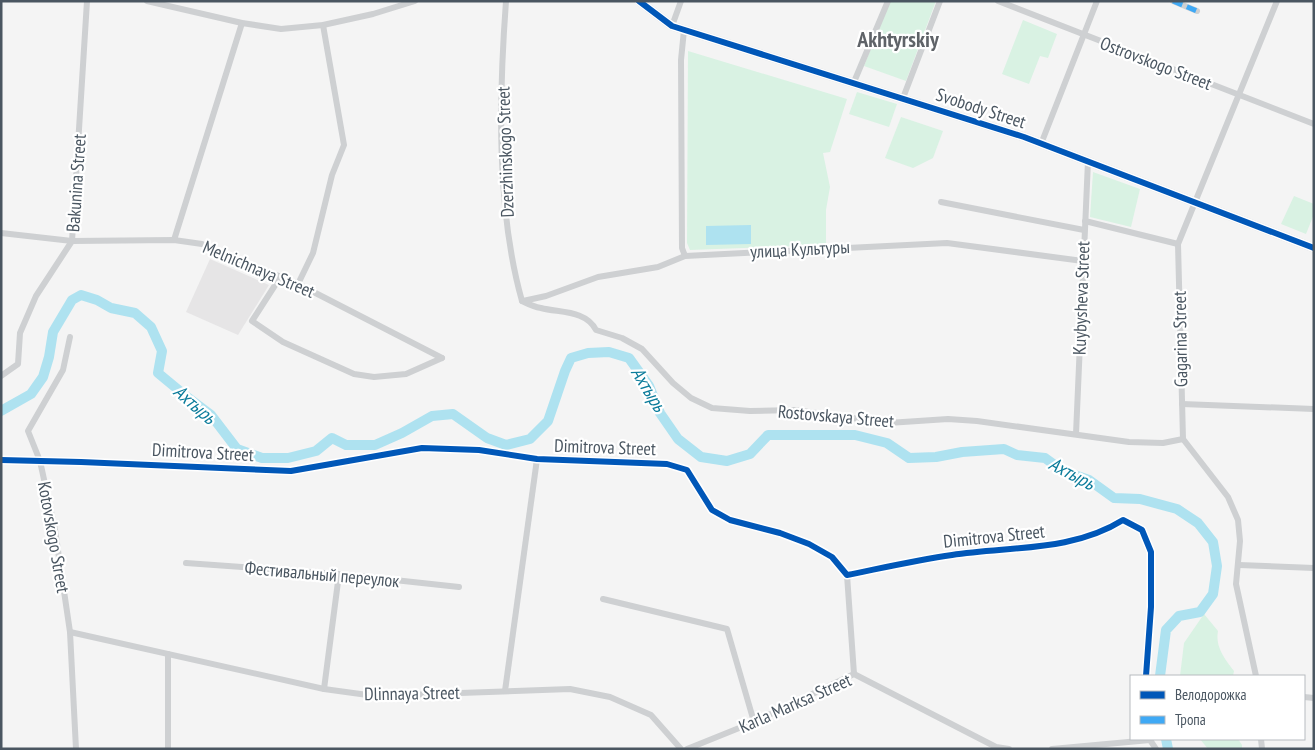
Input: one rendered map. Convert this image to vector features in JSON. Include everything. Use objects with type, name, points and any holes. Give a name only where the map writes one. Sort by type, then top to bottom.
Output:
[{"type":"street","name":"Bakunina Street","points":[[1,376],[18,364],[20,334],[36,296],[72,241],[87,1]]},
{"type":"street","points":[[148,1],[242,23],[281,28],[323,25],[373,14],[415,1]]},
{"type":"street","name":"Dzerzhinskogo Street","points":[[506,1],[503,47],[502,140],[506,217],[514,272],[522,301]]},
{"type":"street","name":"Svobody Street","points":[[639,1],[672,26],[854,82],[1041,144],[1314,248]]},
{"type":"street","points":[[672,26],[681,1]]},
{"type":"street","points":[[854,82],[888,1]]},
{"type":"street","points":[[903,98],[940,1]]},
{"type":"street","name":"Ostrovskogo Street","points":[[998,1],[1314,124]]},
{"type":"street","points":[[1041,144],[1097,1]]},
{"type":"street","points":[[1173,1],[1197,11]]},
{"type":"street","name":"Gagarina Street","points":[[1183,439],[1178,244],[1276,1]]},
{"type":"street","points":[[174,240],[242,23]]},
{"type":"street","points":[[298,284],[313,253],[332,175],[344,145],[323,25]]},
{"type":"street","points":[[684,30],[681,60],[682,248],[685,256]]},
{"type":"street","name":"Kuybysheva Street","points":[[1076,434],[1088,161]]},
{"type":"street","points":[[941,202],[1084,230]]},
{"type":"street","points":[[1084,221],[1178,244]]},
{"type":"street","name":"Melnichnaya Street","points":[[1,233],[72,241],[174,240],[202,244],[281,276],[298,284],[442,358],[406,374],[374,377],[354,374],[283,342],[252,321],[281,276]]},
{"type":"street","name":"улица Культуры","points":[[522,301],[546,296],[598,277],[658,267],[685,256],[947,243],[1083,261]]},
{"type":"street","name":"Rostovskaya Street","points":[[522,301],[539,308],[580,315],[592,322],[596,330],[622,338],[642,349],[673,383],[691,398],[712,408],[750,411],[795,410],[888,423],[948,419],[977,420],[1129,442],[1163,443],[1183,439]]},
{"type":"street","name":"Kotovskogo Street","points":[[70,337],[63,370],[28,431],[40,461],[55,530],[70,632],[76,749]]},
{"type":"street","points":[[1182,404],[1314,409]]},
{"type":"street","points":[[1183,439],[1228,497],[1238,520],[1240,540],[1236,584],[1256,675]]},
{"type":"street","name":"Dimitrova Street","points":[[1,460],[291,472],[422,448],[479,450],[537,459],[667,464],[688,470],[712,510],[730,520],[780,533],[808,544],[832,557],[847,575],[953,554],[1056,545],[1108,529],[1123,520],[1142,530],[1151,552],[1151,607],[1146,675]]},
{"type":"street","points":[[505,691],[537,459]]},
{"type":"street","name":"Фестивальный переулок","points":[[186,562],[339,574],[459,587]]},
{"type":"street","points":[[1239,564],[1314,568]]},
{"type":"street","points":[[324,689],[339,574]]},
{"type":"street","points":[[847,575],[854,674]]},
{"type":"street","points":[[603,599],[727,629],[754,722]]},
{"type":"street","name":"Dlinnaya Street","points":[[70,632],[324,689],[375,696],[570,689],[610,698],[651,715],[680,749]]},
{"type":"street","points":[[168,654],[168,749]]},
{"type":"street","name":"Karla Marksa Street","points":[[687,749],[754,722],[854,674],[996,747],[1009,749]]},
{"type":"street","points":[[1052,749],[1150,740],[1156,749]]},
{"type":"shaded area","points":[[210,259],[269,285],[238,335],[186,312]]},
{"type":"green space","points":[[890,1],[936,1],[906,81],[864,66]]},
{"type":"green space","points":[[1023,20],[1057,34],[1048,58],[1040,56],[1029,84],[1002,74]]},
{"type":"green space","points":[[688,51],[847,99],[830,152],[823,153],[830,187],[826,210],[826,245],[690,250],[687,243]]},
{"type":"green space","points":[[857,92],[897,104],[889,127],[849,114]]},
{"type":"green space","points":[[901,117],[943,131],[933,158],[913,168],[885,158]]},
{"type":"green space","points":[[1093,172],[1140,189],[1131,227],[1090,217]]},
{"type":"green space","points":[[1294,196],[1314,204],[1314,214],[1306,234],[1281,224]]},
{"type":"green space","points":[[1204,614],[1218,631],[1219,648],[1234,671],[1233,675],[1180,675],[1184,643]]},
{"type":"green space","points":[[1201,740],[1239,740],[1242,745],[1242,749],[1208,749]]},
{"type":"water","points":[[751,225],[751,244],[706,245],[706,226]]},
{"type":"waterway","name":"Ахтырь","points":[[1,411],[31,394],[43,377],[49,357],[53,332],[72,300],[81,295],[97,300],[111,308],[135,313],[151,327],[162,351],[158,373],[211,415],[237,449],[262,458],[288,458],[316,451],[332,438],[346,445],[375,445],[402,433],[432,416],[453,414],[487,438],[506,445],[530,439],[548,421],[571,358],[588,353],[609,352],[629,358],[649,386],[660,413],[678,439],[701,457],[727,461],[750,454],[768,435],[855,435],[887,443],[909,458],[936,457],[962,452],[1004,449],[1017,455],[1045,458],[1063,471],[1089,480],[1114,498],[1140,499],[1177,509],[1198,523],[1213,542],[1217,566],[1213,594],[1200,612],[1179,616],[1166,630],[1160,675]]},
{"type":"waterway","name":"Ахтырь","points":[[1166,740],[1168,749]]},
{"type":"marked path","points":[[1173,1],[1197,11]]},
{"type":"cycle path","points":[[639,1],[672,26],[1024,137],[1314,248]]},
{"type":"cycle path","points":[[1,460],[291,471],[422,448],[479,450],[537,459],[667,464],[687,470],[712,510],[730,520],[780,533],[809,544],[832,557],[847,575],[952,555],[1062,543],[1083,538],[1123,520],[1142,530],[1151,552],[1151,607],[1146,675]]},
{"type":"district","name":"Akhtyrskiy","points":[[898,39]]}]
